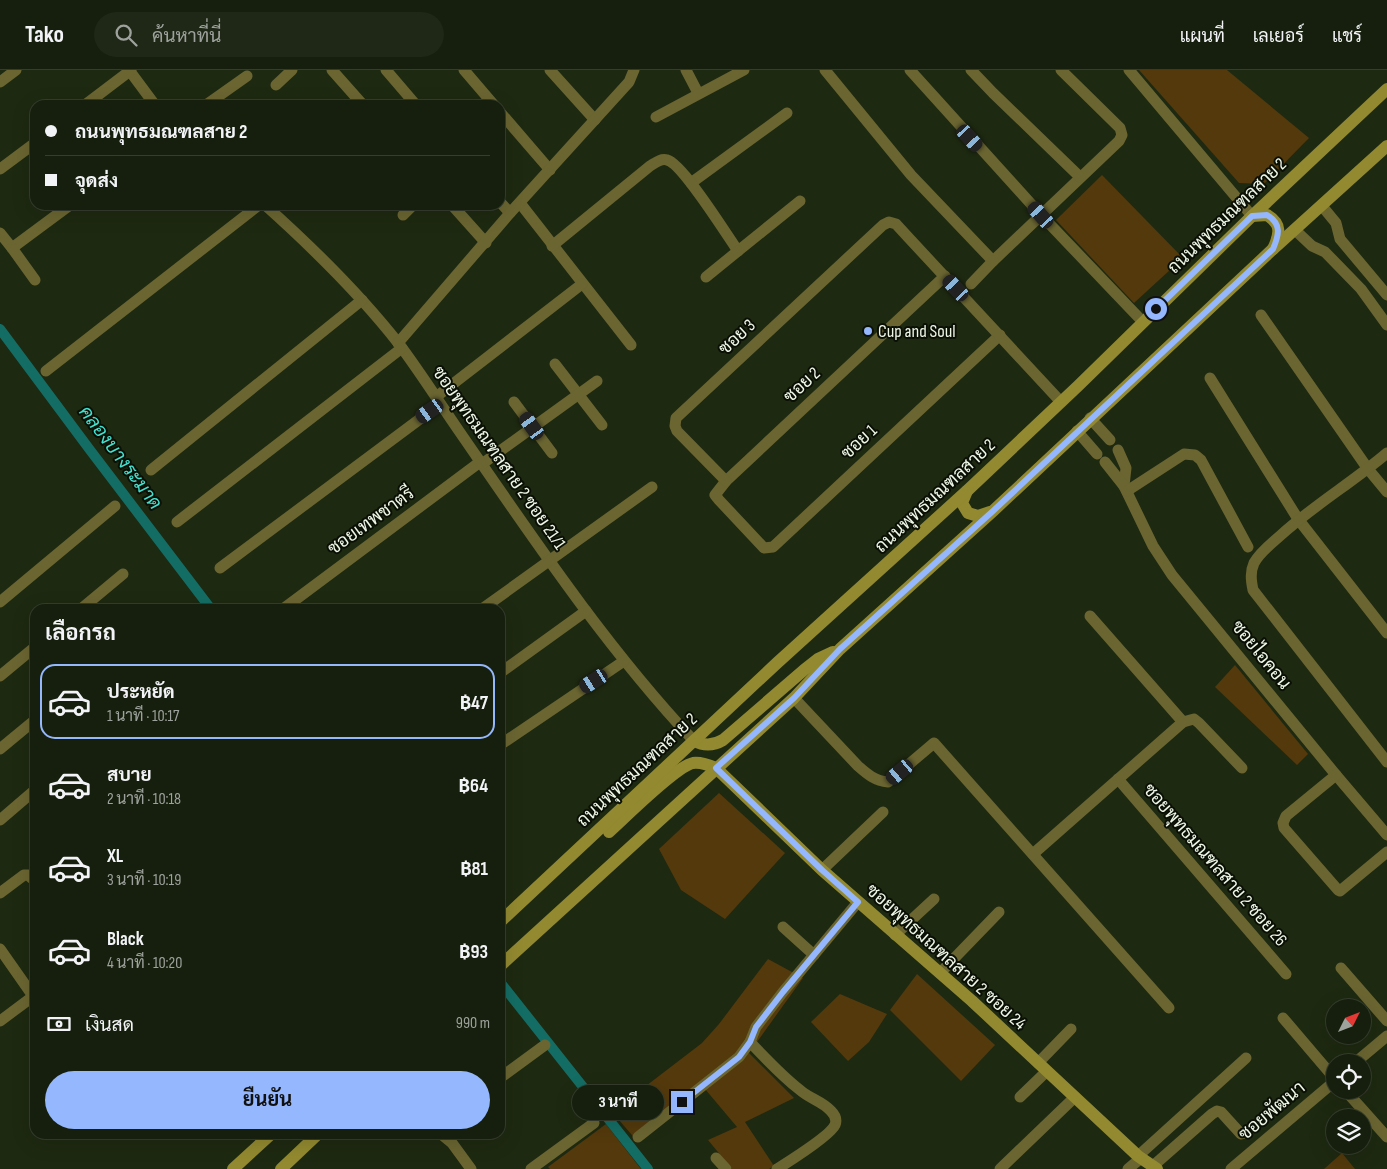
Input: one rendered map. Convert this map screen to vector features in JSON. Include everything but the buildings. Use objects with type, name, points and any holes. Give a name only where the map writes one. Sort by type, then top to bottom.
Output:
[{"type":"main road","name":"ถนนพุทธมณฑลสาย 2","points":[[505,917],[777,663],[1061,402],[1252,216],[1387,89]]},
{"type":"main road","points":[[505,962],[794,698],[840,649],[993,511],[1090,418],[1387,146]]},
{"type":"main road","points":[[1252,216],[1267,215],[1276,222],[1279,227],[1273,249]]},
{"type":"main road","points":[[968,489],[962,503],[968,513],[978,516],[993,511]]},
{"type":"main road","points":[[694,741],[701,745],[709,745],[723,740],[804,670],[818,660],[840,649]]},
{"type":"main road","points":[[575,853],[593,844],[673,775],[687,766],[698,763],[716,768]]},
{"type":"main road","name":"ซอยพุทธมณฑลสาย 2 ซอย 24","points":[[716,768],[822,870],[940,973],[1140,1157],[1155,1168]]},
{"type":"main road","points":[[233,1169],[266,1139]]},
{"type":"main road","points":[[281,1169],[313,1139]]},
{"type":"street","points":[[0,82],[16,70]]},
{"type":"street","points":[[91,100],[130,70],[151,100]]},
{"type":"street","points":[[276,85],[292,70]]},
{"type":"street","points":[[332,70],[354,100]]},
{"type":"street","points":[[386,70],[412,100]]},
{"type":"street","points":[[464,70],[490,100]]},
{"type":"street","points":[[550,70],[595,120]]},
{"type":"street","points":[[177,522],[400,345],[510,213],[629,82],[634,70]]},
{"type":"street","points":[[686,70],[698,93]]},
{"type":"street","points":[[656,117],[744,70]]},
{"type":"street","points":[[825,70],[911,175],[993,261]]},
{"type":"street","points":[[910,70],[1041,215],[1143,322]]},
{"type":"street","points":[[970,70],[1080,177]]},
{"type":"street","points":[[971,284],[1119,141],[1122,135],[1120,128],[1061,70]]},
{"type":"street","points":[[1129,70],[1252,216]]},
{"type":"street","points":[[213,100],[247,76]]},
{"type":"street","points":[[691,184],[786,113]]},
{"type":"street","points":[[505,118],[550,170]]},
{"type":"street","points":[[0,169],[30,147]]},
{"type":"street","points":[[552,246],[650,166],[659,160],[666,159],[673,163],[691,184],[738,250]]},
{"type":"street","points":[[706,277],[800,201]]},
{"type":"street","points":[[520,203],[631,345]]},
{"type":"street","points":[[1322,206],[1336,223],[1340,239],[1387,295]]},
{"type":"street","points":[[505,208],[510,213]]},
{"type":"street","points":[[12,248],[63,210]]},
{"type":"street","points":[[46,371],[253,210]]},
{"type":"street","name":"ซอยพุทธมณฑลสาย 2 ซอย 21/1","points":[[270,210],[328,263],[400,345],[549,561],[586,611],[624,661],[694,741]]},
{"type":"street","points":[[403,214],[407,210]]},
{"type":"street","points":[[457,210],[486,242]]},
{"type":"street","name":"ซอย 3","points":[[726,481],[677,431],[675,426],[676,418],[883,225],[889,222],[896,224],[945,276]]},
{"type":"street","points":[[1295,230],[1312,246],[1325,252],[1361,288],[1387,326]]},
{"type":"street","points":[[0,233],[35,280]]},
{"type":"street","points":[[1325,252],[1340,239]]},
{"type":"street","points":[[945,276],[1061,402]]},
{"type":"street","name":"ซอย 2","points":[[741,524],[716,498],[716,492],[945,276]]},
{"type":"street","points":[[220,568],[438,400],[582,284]]},
{"type":"street","points":[[151,470],[362,300]]},
{"type":"street","points":[[1261,315],[1368,469],[1387,492]]},
{"type":"street","name":"ซอย 1","points":[[741,524],[764,548],[772,546],[1000,336]]},
{"type":"street","points":[[555,364],[602,426]]},
{"type":"street","points":[[1210,378],[1298,520],[1387,633]]},
{"type":"street","name":"ซอยเทพชาตรี","points":[[289,604],[532,426],[597,381]]},
{"type":"street","points":[[514,402],[552,453]]},
{"type":"street","points":[[1090,418],[1110,440]]},
{"type":"street","name":"ซอยไอคอน","points":[[1077,431],[1126,488],[1152,546],[1172,575],[1387,835]]},
{"type":"street","name":"ซอยไอคอน","points":[[1118,450],[1126,468],[1126,488]]},
{"type":"street","points":[[1387,453],[1298,520],[1263,551],[1254,564],[1251,575],[1253,590],[1387,762]]},
{"type":"street","points":[[1126,488],[1184,454],[1195,455],[1201,460],[1248,546]]},
{"type":"street","points":[[489,604],[652,487]]},
{"type":"street","points":[[0,602],[115,506]]},
{"type":"street","points":[[87,604],[123,574]]},
{"type":"street","points":[[505,669],[586,611]]},
{"type":"street","points":[[1090,616],[1183,722],[1194,719],[1242,768]]},
{"type":"street","points":[[0,676],[30,651]]},
{"type":"street","points":[[505,742],[624,661]]},
{"type":"street","points":[[794,698],[858,766],[869,776],[882,782],[888,782],[934,743],[1169,1008]]},
{"type":"street","name":"ซอยพุทธมณฑลสาย 2 ซอย 26","points":[[1033,854],[1183,722]]},
{"type":"street","points":[[0,749],[30,724]]},
{"type":"street","points":[[1336,775],[1286,816],[1283,823],[1284,828],[1338,890],[1387,852]]},
{"type":"street","name":"ซอยพุทธมณฑลสาย 2 ซอย 26","points":[[1118,779],[1286,974]]},
{"type":"street","points":[[0,820],[30,794]]},
{"type":"street","points":[[822,870],[883,812]]},
{"type":"street","points":[[0,893],[24,875],[30,877]]},
{"type":"street","points":[[896,935],[934,899]]},
{"type":"street","points":[[638,1137],[739,1057],[750,1042],[756,1027],[858,902]]},
{"type":"street","points":[[940,973],[999,912]]},
{"type":"street","points":[[783,927],[814,955]]},
{"type":"street","points":[[0,949],[30,990]]},
{"type":"street","points":[[1341,968],[1387,1022]]},
{"type":"street","points":[[0,1021],[30,998]]},
{"type":"street","points":[[1283,1018],[1326,1069]]},
{"type":"street","points":[[1020,1097],[1071,1029]]},
{"type":"street","points":[[1366,1054],[1387,1036]]},
{"type":"street","points":[[750,1042],[788,1081],[804,1094],[823,1103],[834,1114],[836,1120],[834,1127],[789,1166],[777,1169]]},
{"type":"street","points":[[505,1074],[545,1044]]},
{"type":"street","points":[[1128,1169],[1246,1058]]},
{"type":"street","name":"ซอยพัฒนา","points":[[1231,1169],[1326,1088]]},
{"type":"street","points":[[1000,1169],[1075,1097]]},
{"type":"street","points":[[1353,1099],[1387,1137]]},
{"type":"street","points":[[1155,1168],[1217,1111],[1221,1112],[1241,1134],[1254,1126]]},
{"type":"street","points":[[531,1169],[594,1123]]},
{"type":"street","points":[[447,1139],[471,1169]]},
{"type":"street","points":[[716,1158],[726,1169]]},
{"type":"shaded area","points":[[1139,70],[1227,70],[1309,138],[1264,184],[1239,183]]},
{"type":"shaded area","points":[[1102,175],[1183,258],[1134,303],[1056,220]]},
{"type":"shaded area","points":[[1235,665],[1308,754],[1297,765],[1215,687]]},
{"type":"shaded area","points":[[719,793],[785,853],[725,919],[681,890],[659,849]]},
{"type":"shaded area","points":[[768,959],[803,978],[749,1053],[794,1098],[745,1122],[774,1166],[769,1169],[732,1169],[708,1140],[737,1127],[705,1089],[638,1142],[612,1112],[702,1043],[719,1024]]},
{"type":"shaded area","points":[[917,974],[995,1045],[961,1081],[890,1010]]},
{"type":"shaded area","points":[[840,994],[887,1014],[869,1042],[848,1061],[811,1022]]},
{"type":"shaded area","points":[[606,1124],[641,1169],[550,1169],[548,1167]]},
{"type":"shaded area","points":[[1343,1154],[1355,1169],[1324,1169]]},
{"type":"waterway","name":"คลองบางระมาด","points":[[0,329],[207,604]]},
{"type":"waterway","name":"คลองบางระมาด","points":[[505,988],[648,1169]]},
{"type":"place","name":"Cup and Soul","points":[[868,331]]},
{"type":"route","points":[[682,1102],[739,1057],[750,1042],[756,1027],[858,902],[716,768],[794,698],[840,649],[993,511],[1090,418],[1273,249],[1279,227],[1276,222],[1267,215],[1259,214],[1252,216],[1156,309]]}]
